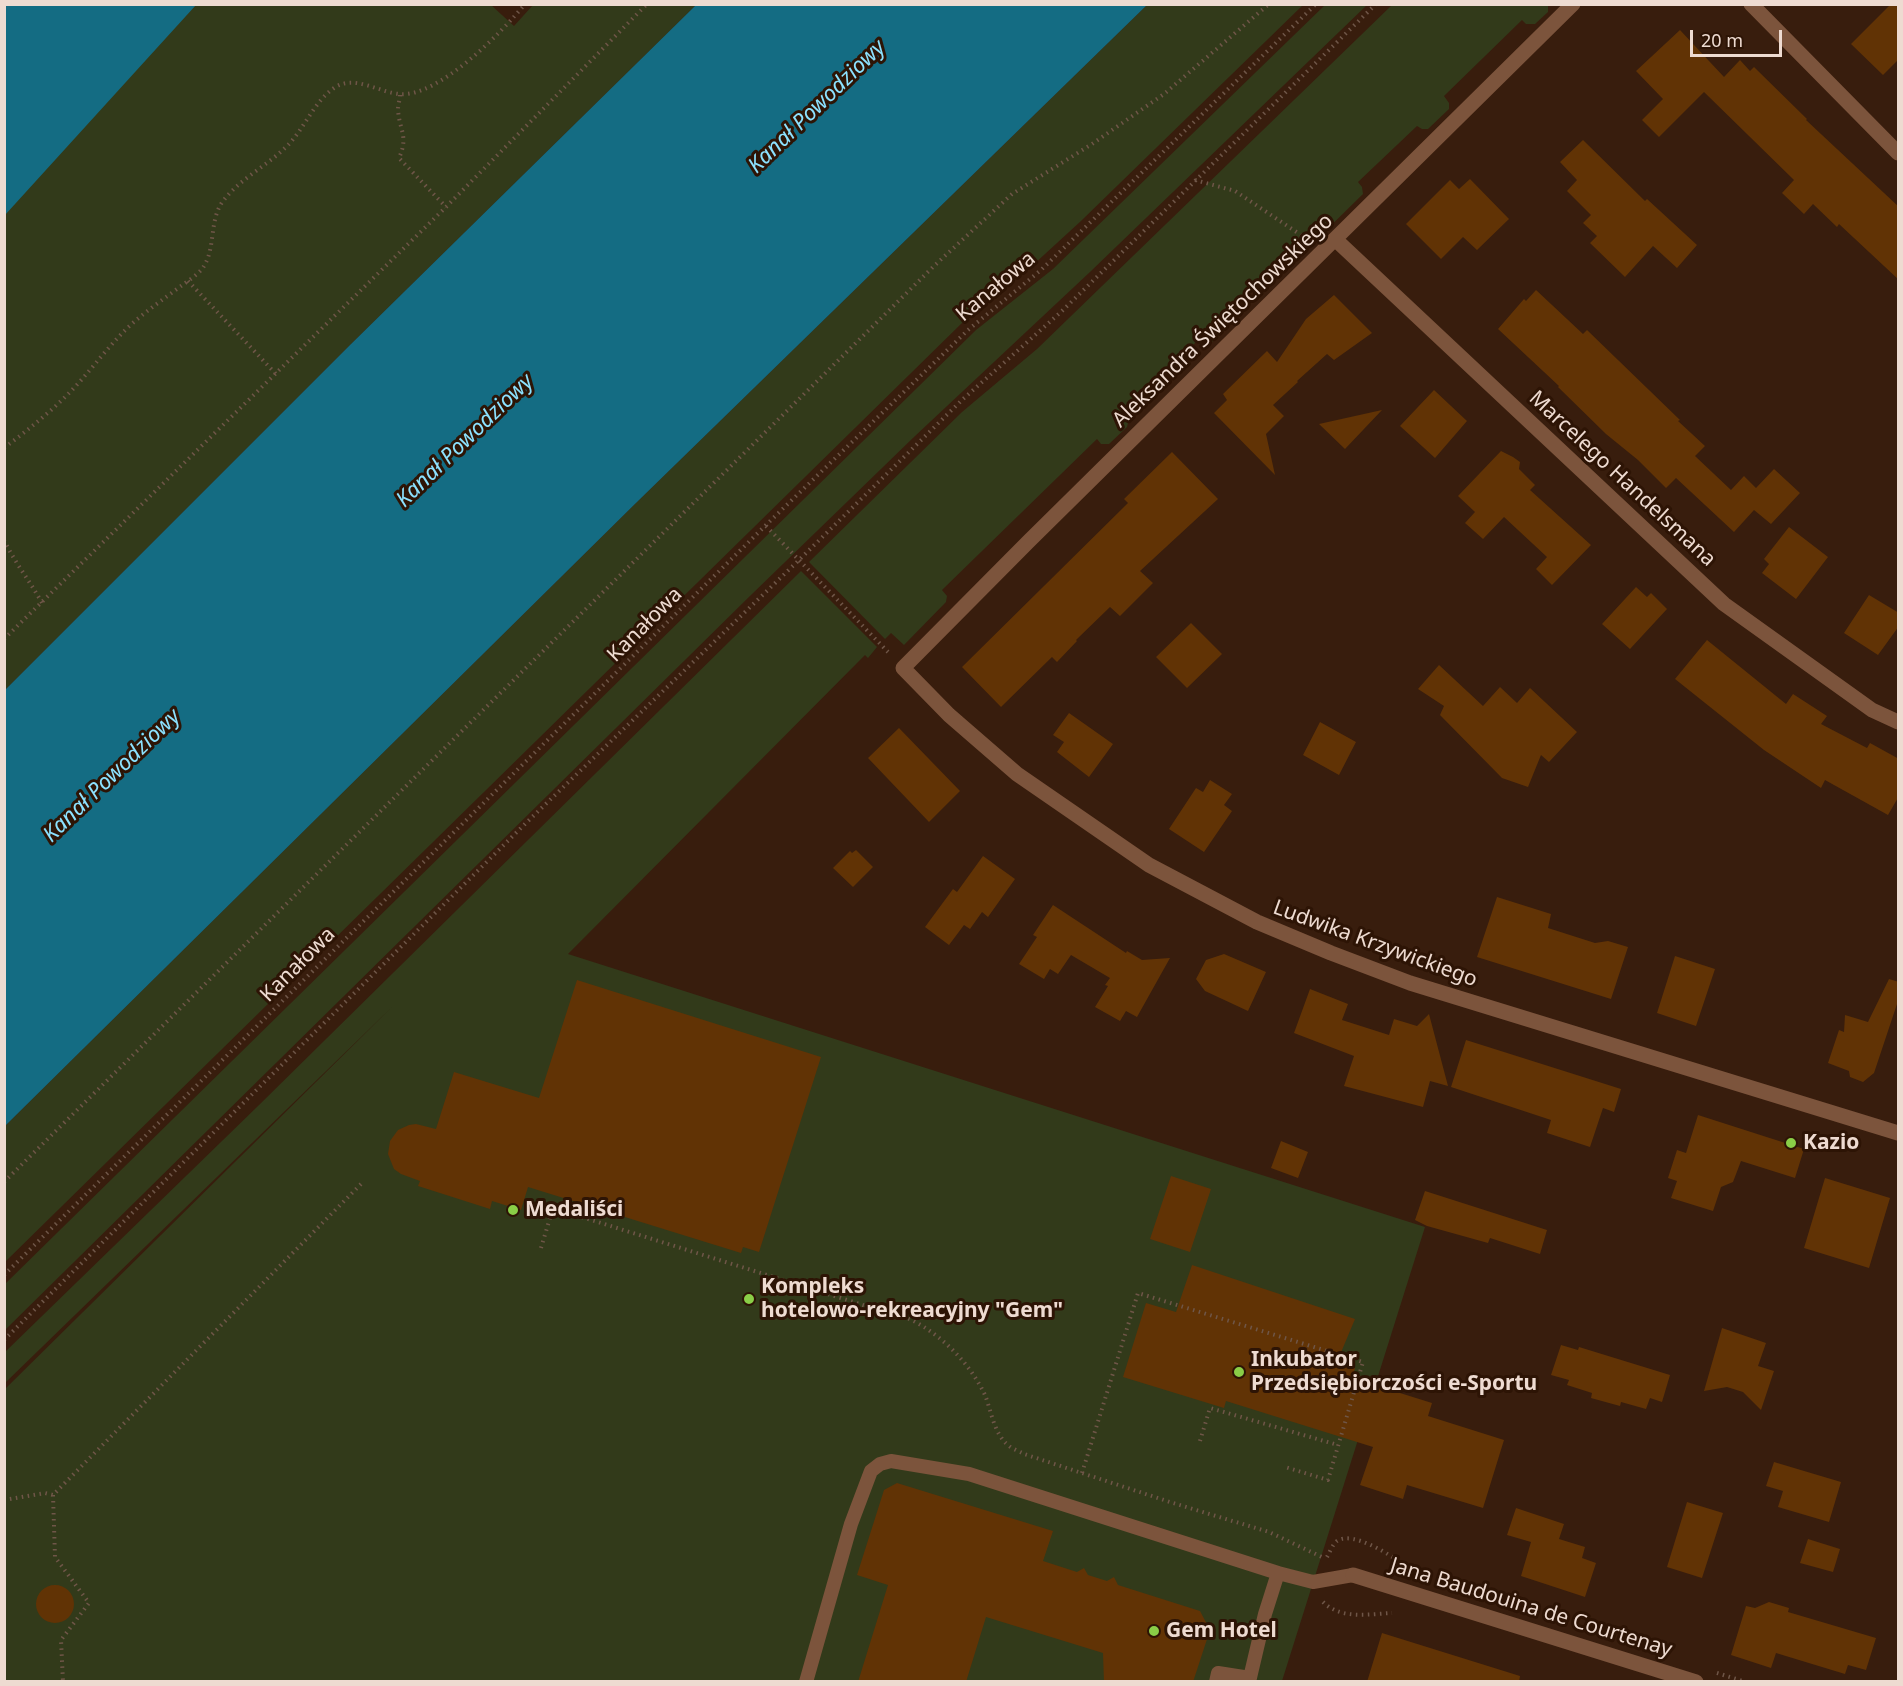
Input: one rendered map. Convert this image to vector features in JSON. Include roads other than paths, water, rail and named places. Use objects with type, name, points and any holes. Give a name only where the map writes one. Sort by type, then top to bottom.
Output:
[{"type":"street","name":"Aleksandra Świętochowskiego","points":[[903,668],[1573,4]]},
{"type":"street","points":[[1751,4],[1899,153]]},
{"type":"street","name":"Marcelego Handelsmana","points":[[1336,240],[1724,604],[1872,710],[1899,722]]},
{"type":"street","name":"Ludwika Krzywickiego","points":[[903,668],[949,715],[1017,774],[1149,865],[1257,922],[1410,983],[1899,1133]]},
{"type":"street","name":"Jana Baudouina de Courtenay","points":[[1353,1575],[1696,1682]]},
{"type":"lane","points":[[806,1682],[851,1524],[871,1471],[888,1461],[969,1474],[1278,1573],[1313,1582],[1353,1575]]},
{"type":"lane","points":[[1216,1682],[1218,1673],[1250,1680],[1265,1614],[1278,1573]]},
{"type":"water","points":[[4,5],[196,5],[5,215]]},
{"type":"water","name":"Kanał Powodziowy","points":[[696,5],[1147,5],[636,503],[5,1126],[5,690],[351,344]]},
{"type":"place","name":"Kazio","points":[[1791,1143]]},
{"type":"place","name":"Medaliści","points":[[513,1210]]},
{"type":"place","name":"Kompleks hotelowo-rekreacyjny \"Gem\"","points":[[749,1299]]},
{"type":"place","name":"Inkubator Przedsiębiorczości e-Sportu","points":[[1239,1372]]},
{"type":"place","name":"Gem Hotel","points":[[1154,1631]]}]
